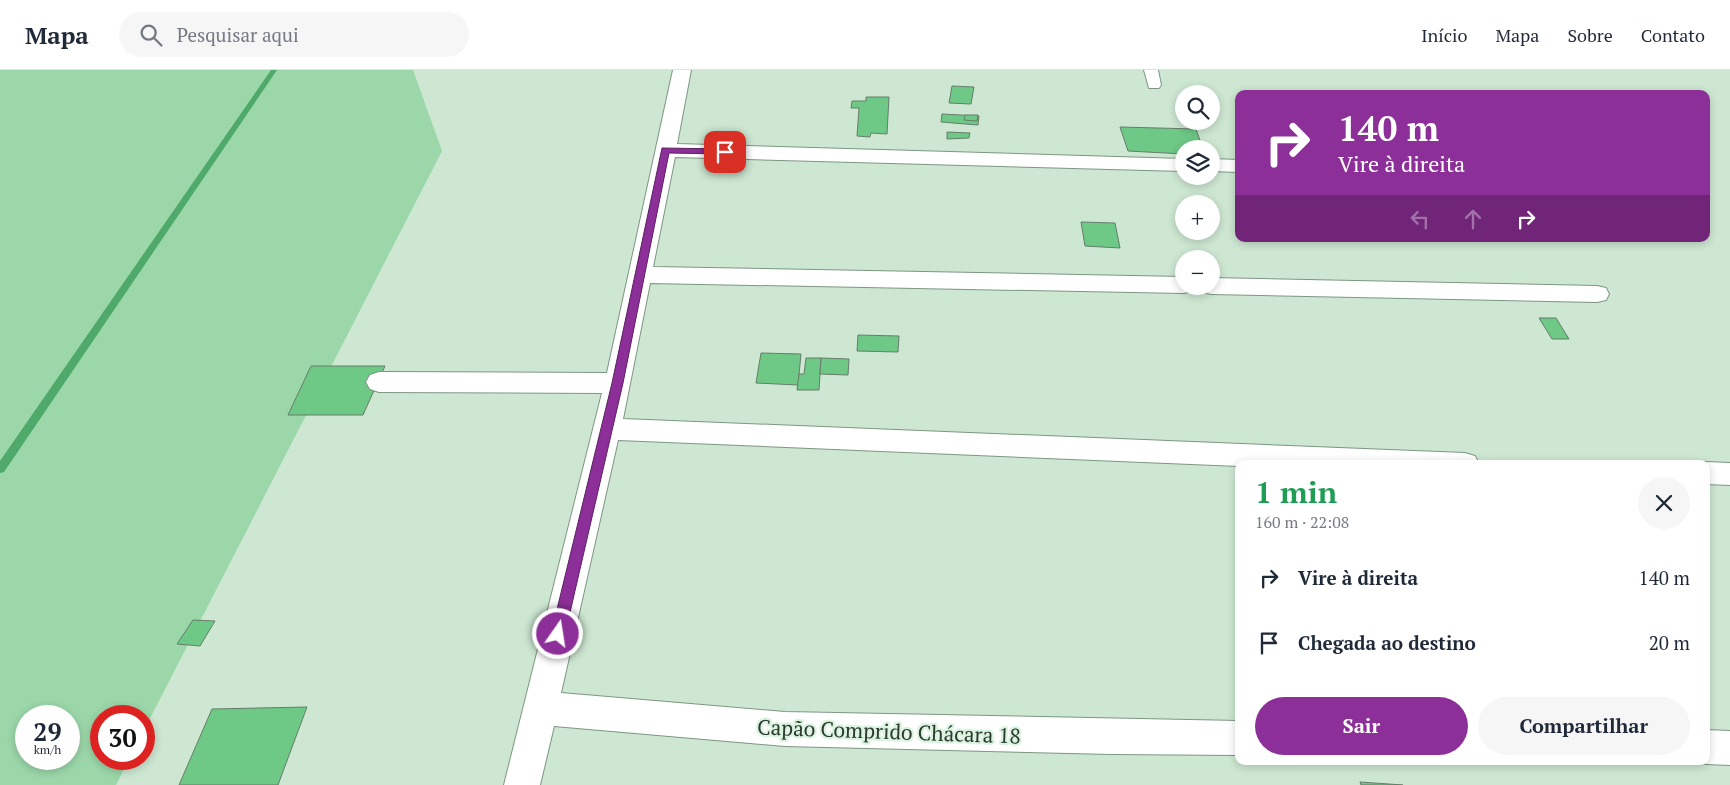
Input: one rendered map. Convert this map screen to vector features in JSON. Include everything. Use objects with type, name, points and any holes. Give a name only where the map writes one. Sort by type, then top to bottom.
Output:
[{"type":"street","points":[[522,785],[618,383],[682,70]]},
{"type":"street","points":[[665,150],[1175,165]]},
{"type":"street","points":[[1220,166],[1235,166]]},
{"type":"street","points":[[640,275],[1175,286]]},
{"type":"street","points":[[1220,286],[1597,294]]},
{"type":"street","points":[[379,382],[618,383]]},
{"type":"street","points":[[607,429],[1367,460]]},
{"type":"street","points":[[1710,473],[1730,474]]},
{"type":"street","name":"Capão Comprido Chácara 18","points":[[540,708],[785,729],[1112,738],[1235,738]]},
{"type":"street","points":[[1710,747],[1730,748]]},
{"type":"lane","points":[[1151,70],[1154,85]]},
{"type":"green space","points":[[0,70],[413,70],[442,151],[155,709],[155,705],[90,705],[90,770],[124,770],[116,785],[0,785]]},
{"type":"building","points":[[952,86],[974,87],[971,104],[949,103]]},
{"type":"building","points":[[866,97],[889,97],[887,134],[871,133],[870,137],[857,136],[859,108],[851,108],[852,101],[866,101]]},
{"type":"building","points":[[942,114],[979,116],[978,125],[941,122]]},
{"type":"building","points":[[965,115],[978,115],[977,121],[964,120]]},
{"type":"building","points":[[1120,127],[1196,130],[1200,140],[1175,140],[1175,154],[1128,151]]},
{"type":"building","points":[[947,132],[970,133],[969,138],[947,139]]},
{"type":"building","points":[[1081,222],[1115,223],[1120,248],[1085,246]]},
{"type":"building","points":[[1539,318],[1556,318],[1569,339],[1552,339]]},
{"type":"building","points":[[858,335],[899,336],[898,352],[857,351]]},
{"type":"building","points":[[761,353],[801,354],[798,385],[756,383]]},
{"type":"building","points":[[806,358],[821,358],[819,390],[797,390],[799,374],[804,374]]},
{"type":"building","points":[[821,358],[849,359],[848,375],[820,374]]},
{"type":"building","points":[[311,366],[385,366],[363,415],[288,415]]},
{"type":"building","points":[[193,620],[215,621],[200,646],[177,644]]},
{"type":"building","points":[[307,707],[278,785],[179,785],[212,709]]},
{"type":"building","points":[[1360,782],[1403,785],[1361,785]]},
{"type":"waterway","points":[[0,469],[274,70]]},
{"type":"route","points":[[558,634],[618,383],[665,150],[725,152]]}]
